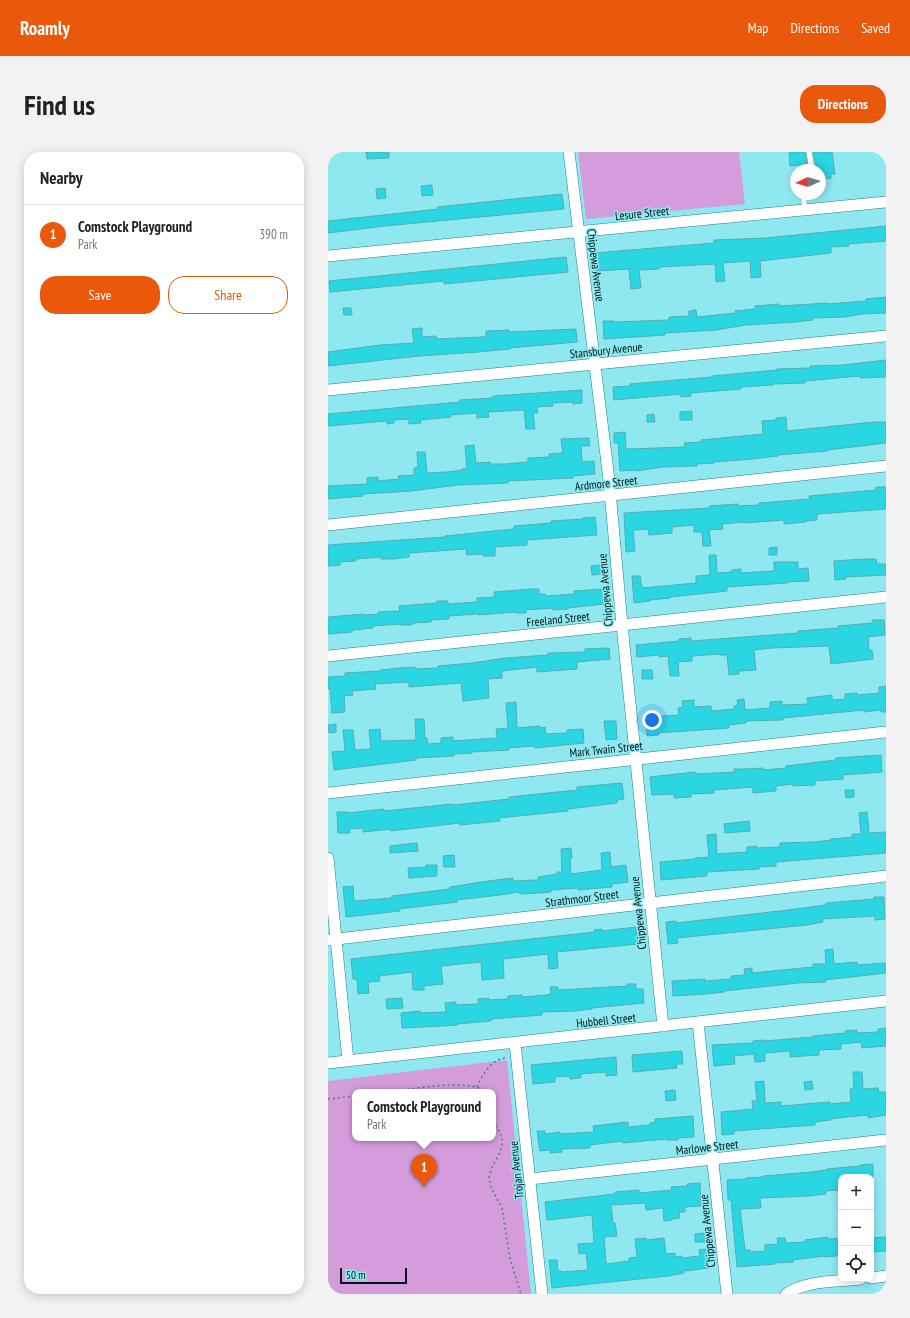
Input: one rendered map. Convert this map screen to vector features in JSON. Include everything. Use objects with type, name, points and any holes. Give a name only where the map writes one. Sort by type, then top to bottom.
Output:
[{"type":"street","name":"Chippewa Avenue","points":[[569,152],[610,495],[635,759],[663,1026]]},
{"type":"street","name":"Lesure Street","points":[[328,256],[886,202]]},
{"type":"street","name":"Stansbury Avenue","points":[[328,390],[886,336]]},
{"type":"street","name":"Ardmore Street","points":[[328,525],[886,466]]},
{"type":"street","name":"Freeland Street","points":[[328,656],[886,598]]},
{"type":"street","name":"Mark Twain Street","points":[[328,792],[886,732]]},
{"type":"street","points":[[328,858],[332,940],[348,1061]]},
{"type":"street","name":"Strathmoor Street","points":[[332,940],[886,876]]},
{"type":"street","name":"Hubbell Street","points":[[328,1063],[886,1001]]},
{"type":"street","name":"Chippewa Avenue","points":[[698,1022],[727,1294]]},
{"type":"street","name":"Trojan Avenue","points":[[516,1043],[542,1294]]},
{"type":"street","name":"Marlowe Street","points":[[530,1179],[886,1140]]},
{"type":"street","points":[[874,1278],[886,1276]]},
{"type":"street","points":[[786,1294],[793,1289],[805,1285],[838,1281]]},
{"type":"lane","points":[[809,152],[811,164]]},
{"type":"lane","points":[[804,200],[805,210]]},
{"type":"path","points":[[477,1087],[486,1070],[500,1058],[505,1058]]},
{"type":"path","points":[[415,1089],[452,1085],[477,1087],[480,1089]]},
{"type":"path","points":[[328,1100],[352,1096]]},
{"type":"path","points":[[496,1126],[502,1136],[502,1145],[489,1177],[491,1188],[502,1208],[510,1260],[522,1294]]},
{"type":"shaded area","points":[[578,152],[739,152],[745,204],[586,219]]},
{"type":"shaded area","points":[[507,1060],[531,1294],[328,1294],[328,1081]]},
{"type":"building","points":[[366,152],[389,152],[389,158],[367,159]]},
{"type":"building","points":[[789,152],[805,152],[807,164],[790,164],[790,166]]},
{"type":"building","points":[[813,152],[832,152],[835,174],[831,174],[831,178],[826,179],[826,164],[816,164]]},
{"type":"building","points":[[432,185],[433,195],[422,196],[421,186]]},
{"type":"building","points":[[385,188],[386,198],[377,199],[376,189]]},
{"type":"building","points":[[562,194],[564,209],[328,233],[328,221],[438,209],[437,207]]},
{"type":"building","points":[[886,226],[886,241],[831,247],[831,253],[760,261],[761,277],[751,278],[750,261],[723,263],[725,281],[716,282],[715,264],[659,267],[659,269],[639,270],[641,288],[631,289],[629,269],[597,271],[595,253],[714,243],[714,240],[765,238]]},
{"type":"building","points":[[566,257],[568,272],[444,284],[444,281],[330,292],[329,281]]},
{"type":"building","points":[[886,297],[886,313],[813,318],[813,320],[796,322],[746,325],[716,330],[604,339],[603,321],[669,320],[669,317],[689,316],[689,311],[696,310],[697,317],[736,313],[735,311],[755,309],[755,306],[779,304],[779,306],[827,304],[866,301],[866,299]]},
{"type":"building","points":[[343,308],[351,308],[352,315],[344,315]]},
{"type":"building","points":[[422,328],[422,337],[436,336],[437,339],[482,337],[486,336],[486,331],[509,330],[509,332],[576,329],[577,342],[478,352],[419,356],[328,366],[328,352],[380,345],[414,343],[412,329]]},
{"type":"building","points":[[886,360],[886,377],[860,378],[860,376],[805,381],[805,383],[741,387],[741,389],[691,393],[691,396],[681,397],[681,394],[614,400],[613,387],[630,386],[630,384],[712,377],[777,369],[810,368],[810,366],[843,365]]},
{"type":"building","points":[[582,390],[582,403],[552,403],[553,406],[537,407],[538,413],[533,413],[535,429],[526,429],[524,410],[488,412],[489,417],[477,418],[477,413],[451,415],[451,417],[420,420],[421,423],[409,424],[409,419],[394,420],[394,423],[387,424],[387,421],[328,426],[328,414],[460,402],[460,400],[493,398],[493,396]]},
{"type":"building","points":[[692,411],[692,420],[680,420],[680,412]]},
{"type":"building","points":[[654,414],[655,422],[647,422],[647,415]]},
{"type":"building","points":[[786,417],[787,431],[886,422],[886,443],[827,451],[697,464],[697,466],[663,467],[636,471],[620,471],[618,443],[614,443],[614,433],[625,432],[626,448],[629,449],[685,447],[684,443],[701,442],[701,440],[763,434],[762,421],[776,420],[776,418]]},
{"type":"building","points":[[589,438],[590,446],[581,446],[582,462],[594,461],[595,474],[573,476],[573,478],[458,485],[411,491],[363,494],[363,496],[328,499],[328,486],[367,484],[367,478],[378,477],[378,481],[399,479],[398,476],[414,475],[414,468],[418,467],[417,452],[425,452],[427,473],[447,472],[467,468],[465,446],[474,445],[476,463],[490,462],[490,464],[506,464],[528,462],[528,458],[549,457],[549,454],[563,453],[561,439]]},
{"type":"building","points":[[876,487],[886,487],[886,509],[817,514],[817,520],[806,522],[784,524],[784,520],[722,524],[723,529],[709,530],[711,546],[703,546],[702,532],[694,532],[694,525],[672,527],[672,533],[649,535],[648,529],[633,530],[635,551],[626,552],[624,513],[710,508],[709,506],[738,504],[738,506],[759,505],[759,503],[810,499],[809,496],[876,490]]},
{"type":"building","points":[[595,517],[597,535],[527,540],[527,545],[495,547],[495,556],[483,556],[483,554],[467,555],[466,549],[409,553],[409,557],[393,559],[381,559],[381,557],[356,559],[356,561],[340,562],[340,565],[328,566],[328,545],[445,537],[514,529],[514,526],[551,523],[551,521]]},
{"type":"building","points":[[777,547],[777,555],[769,555],[769,548]]},
{"type":"building","points":[[709,555],[716,555],[717,573],[732,572],[732,570],[741,569],[741,573],[774,571],[774,562],[798,562],[798,569],[808,568],[809,581],[727,587],[727,591],[670,597],[634,603],[632,576],[640,576],[642,588],[696,583],[696,576],[710,575]]},
{"type":"building","points":[[876,559],[877,564],[886,564],[886,575],[846,577],[846,579],[835,580],[834,561]]},
{"type":"building","points":[[601,565],[602,574],[592,575],[591,566]]},
{"type":"building","points":[[539,589],[539,594],[545,594],[546,596],[574,594],[574,591],[603,589],[604,604],[568,609],[553,610],[553,608],[526,610],[526,613],[515,612],[449,616],[449,619],[412,623],[412,625],[400,624],[373,626],[373,628],[352,630],[352,632],[328,634],[328,617],[379,614],[378,612],[400,611],[399,606],[437,603],[437,601],[448,601],[448,604],[477,602],[477,598],[495,597],[494,592]]},
{"type":"building","points":[[872,620],[884,620],[885,635],[868,637],[869,650],[872,650],[873,659],[831,664],[829,646],[772,648],[754,650],[756,670],[739,671],[739,674],[729,675],[727,655],[720,654],[692,656],[692,661],[678,662],[679,676],[670,676],[668,656],[659,657],[659,655],[637,657],[636,645],[679,641],[679,639],[691,638],[691,641],[798,633],[798,631],[838,628],[838,626],[873,623]]},
{"type":"building","points":[[609,648],[610,659],[577,662],[577,669],[537,672],[537,667],[502,671],[502,678],[488,679],[489,698],[463,701],[461,683],[409,687],[409,682],[375,684],[376,689],[352,691],[353,695],[344,696],[345,712],[332,713],[330,688],[328,689],[328,677],[345,676],[345,673],[415,667],[415,669],[438,668],[438,666],[548,655],[548,653],[585,652],[585,649]]},
{"type":"building","points":[[642,670],[652,670],[653,679],[642,679]]},
{"type":"building","points":[[886,686],[886,712],[881,712],[880,710],[864,712],[864,710],[783,718],[783,720],[746,721],[746,723],[729,725],[729,728],[658,733],[659,735],[647,736],[646,717],[679,715],[678,708],[683,707],[682,701],[694,700],[694,707],[711,706],[712,711],[734,709],[734,706],[738,706],[737,700],[744,699],[745,710],[770,708],[770,702],[782,701],[782,705],[808,704],[807,698],[832,695],[832,700],[845,699],[845,694],[857,693],[857,695],[879,693],[879,687]]},
{"type":"building","points":[[516,702],[517,728],[545,727],[546,734],[567,733],[567,730],[583,729],[584,743],[535,748],[534,746],[508,748],[509,750],[471,752],[472,753],[454,754],[454,756],[416,758],[416,760],[334,770],[332,752],[345,751],[343,730],[353,730],[355,750],[371,749],[369,730],[380,729],[381,741],[416,740],[415,719],[424,719],[425,738],[427,738],[428,744],[441,743],[441,738],[453,737],[453,741],[497,738],[496,729],[508,728],[506,703]]},
{"type":"building","points":[[604,721],[616,721],[617,739],[606,740]]},
{"type":"building","points":[[336,724],[336,732],[329,733],[328,725]]},
{"type":"building","points":[[881,755],[882,772],[843,775],[843,779],[815,781],[815,785],[793,786],[793,784],[776,786],[776,791],[753,793],[753,787],[714,790],[714,793],[691,794],[691,797],[674,798],[674,794],[652,795],[650,777],[695,772],[696,774],[735,772],[734,769],[763,768],[763,770],[786,768],[786,766],[836,760],[836,758]]},
{"type":"building","points":[[622,783],[624,799],[617,800],[617,803],[568,809],[568,811],[499,818],[500,821],[460,825],[460,823],[391,831],[391,829],[363,832],[363,828],[349,829],[350,833],[338,833],[337,812],[348,813],[384,809],[384,811],[453,805],[509,799],[509,797],[577,790],[577,787]]},
{"type":"building","points":[[845,790],[854,790],[854,797],[846,798]]},
{"type":"building","points":[[867,812],[869,833],[886,832],[886,853],[776,862],[776,866],[759,867],[759,869],[707,872],[707,876],[661,880],[660,862],[709,857],[707,835],[716,834],[717,854],[747,852],[747,847],[780,847],[780,843],[814,842],[853,837],[852,834],[861,834],[859,813]]},
{"type":"building","points":[[749,821],[750,831],[725,833],[724,824]]},
{"type":"building","points":[[417,843],[418,851],[390,853],[390,846]]},
{"type":"building","points":[[571,848],[571,874],[602,870],[601,853],[610,852],[611,867],[626,865],[628,882],[612,884],[612,887],[578,890],[578,888],[551,890],[551,892],[539,893],[520,894],[519,892],[457,900],[457,902],[399,909],[400,911],[346,917],[343,887],[353,886],[354,901],[392,898],[392,896],[450,889],[450,887],[513,878],[513,881],[538,880],[538,877],[562,872],[561,849]]},
{"type":"building","points":[[454,855],[455,867],[444,867],[443,856]]},
{"type":"building","points":[[426,865],[437,865],[437,876],[409,878],[408,868],[426,867]]},
{"type":"building","points":[[874,897],[884,897],[885,919],[875,920],[875,916],[822,919],[823,922],[807,925],[677,938],[678,943],[668,944],[666,922],[676,921],[676,923],[788,910],[826,905],[826,903],[874,899]]},
{"type":"building","points":[[636,927],[638,944],[557,952],[558,968],[549,969],[548,954],[503,959],[504,978],[482,980],[481,962],[441,966],[443,984],[424,986],[424,990],[413,990],[412,972],[379,976],[380,981],[368,982],[369,993],[358,994],[357,979],[353,979],[351,959],[595,932],[594,930],[602,929],[602,931]]},
{"type":"building","points":[[833,949],[834,964],[857,962],[857,965],[886,963],[886,973],[825,980],[826,982],[798,983],[706,994],[673,996],[672,981],[731,979],[731,976],[745,975],[744,969],[752,968],[752,973],[813,967],[813,964],[826,964],[825,950]]},
{"type":"building","points":[[627,984],[636,984],[636,989],[643,989],[644,1003],[575,1011],[542,1012],[542,1015],[491,1019],[491,1021],[457,1025],[402,1028],[401,1013],[420,1011],[420,1013],[446,1012],[445,1003],[456,1002],[456,1005],[478,1004],[478,999],[508,999],[508,996],[522,995],[522,997],[547,995],[551,994],[550,987],[558,987],[558,990],[627,986]]},
{"type":"building","points":[[402,998],[403,1008],[387,1009],[386,999]]},
{"type":"building","points":[[886,1028],[886,1046],[862,1048],[861,1042],[841,1044],[841,1049],[819,1050],[819,1055],[790,1057],[790,1051],[765,1053],[765,1061],[755,1062],[754,1054],[734,1056],[735,1064],[714,1066],[712,1045],[753,1043],[753,1041],[813,1037],[857,1030],[857,1033],[878,1032],[878,1029]]},
{"type":"building","points":[[682,1051],[683,1064],[676,1064],[677,1068],[633,1072],[632,1055]]},
{"type":"building","points":[[616,1057],[617,1075],[606,1076],[606,1072],[581,1074],[581,1078],[570,1079],[569,1076],[555,1077],[555,1082],[533,1084],[531,1065]]},
{"type":"building","points":[[853,1072],[862,1072],[863,1089],[878,1088],[879,1092],[886,1092],[886,1115],[868,1118],[868,1115],[847,1117],[815,1122],[815,1125],[734,1131],[734,1134],[722,1135],[721,1112],[753,1109],[752,1101],[757,1101],[755,1082],[764,1081],[765,1103],[781,1102],[781,1106],[851,1102],[850,1089],[854,1089]]},
{"type":"building","points":[[812,1081],[813,1089],[805,1090],[804,1082]]},
{"type":"building","points":[[675,1090],[676,1100],[666,1101],[665,1091]]},
{"type":"building","points":[[693,1116],[694,1137],[678,1138],[678,1140],[666,1139],[623,1143],[623,1141],[590,1145],[590,1148],[562,1149],[562,1152],[550,1153],[550,1150],[540,1151],[537,1131],[545,1131],[545,1134],[560,1132],[560,1134],[594,1132],[593,1126],[628,1122],[628,1127],[650,1125],[650,1123],[655,1122],[655,1119]]},
{"type":"building","points":[[873,1164],[873,1174],[838,1174],[838,1190],[825,1191],[826,1194],[809,1196],[760,1198],[761,1208],[740,1209],[745,1250],[750,1250],[750,1252],[765,1251],[765,1245],[778,1244],[777,1238],[785,1238],[786,1243],[805,1242],[805,1240],[828,1237],[828,1239],[838,1238],[838,1255],[793,1260],[793,1262],[737,1267],[731,1200],[728,1200],[727,1180],[811,1172]]},
{"type":"building","points":[[700,1183],[701,1206],[685,1207],[685,1212],[679,1212],[680,1218],[672,1220],[664,1221],[663,1208],[646,1210],[645,1203],[611,1205],[613,1223],[615,1223],[617,1236],[604,1237],[606,1264],[629,1261],[629,1258],[637,1257],[635,1239],[646,1238],[646,1240],[664,1238],[666,1254],[675,1253],[675,1257],[682,1256],[682,1258],[700,1256],[699,1250],[707,1249],[709,1268],[684,1271],[684,1273],[668,1276],[552,1288],[549,1260],[557,1260],[558,1271],[561,1272],[588,1270],[586,1253],[579,1254],[578,1244],[594,1243],[592,1215],[547,1220],[545,1202],[615,1194],[615,1192],[639,1190],[639,1193],[672,1190],[671,1187],[688,1186],[687,1184]]},
{"type":"building","points":[[704,1233],[705,1242],[695,1242],[695,1234]]},
{"type":"building","points":[[886,1237],[886,1251],[874,1252],[874,1238]]},
{"type":"place","name":"Comstock Playground","points":[[424,1187]]}]
